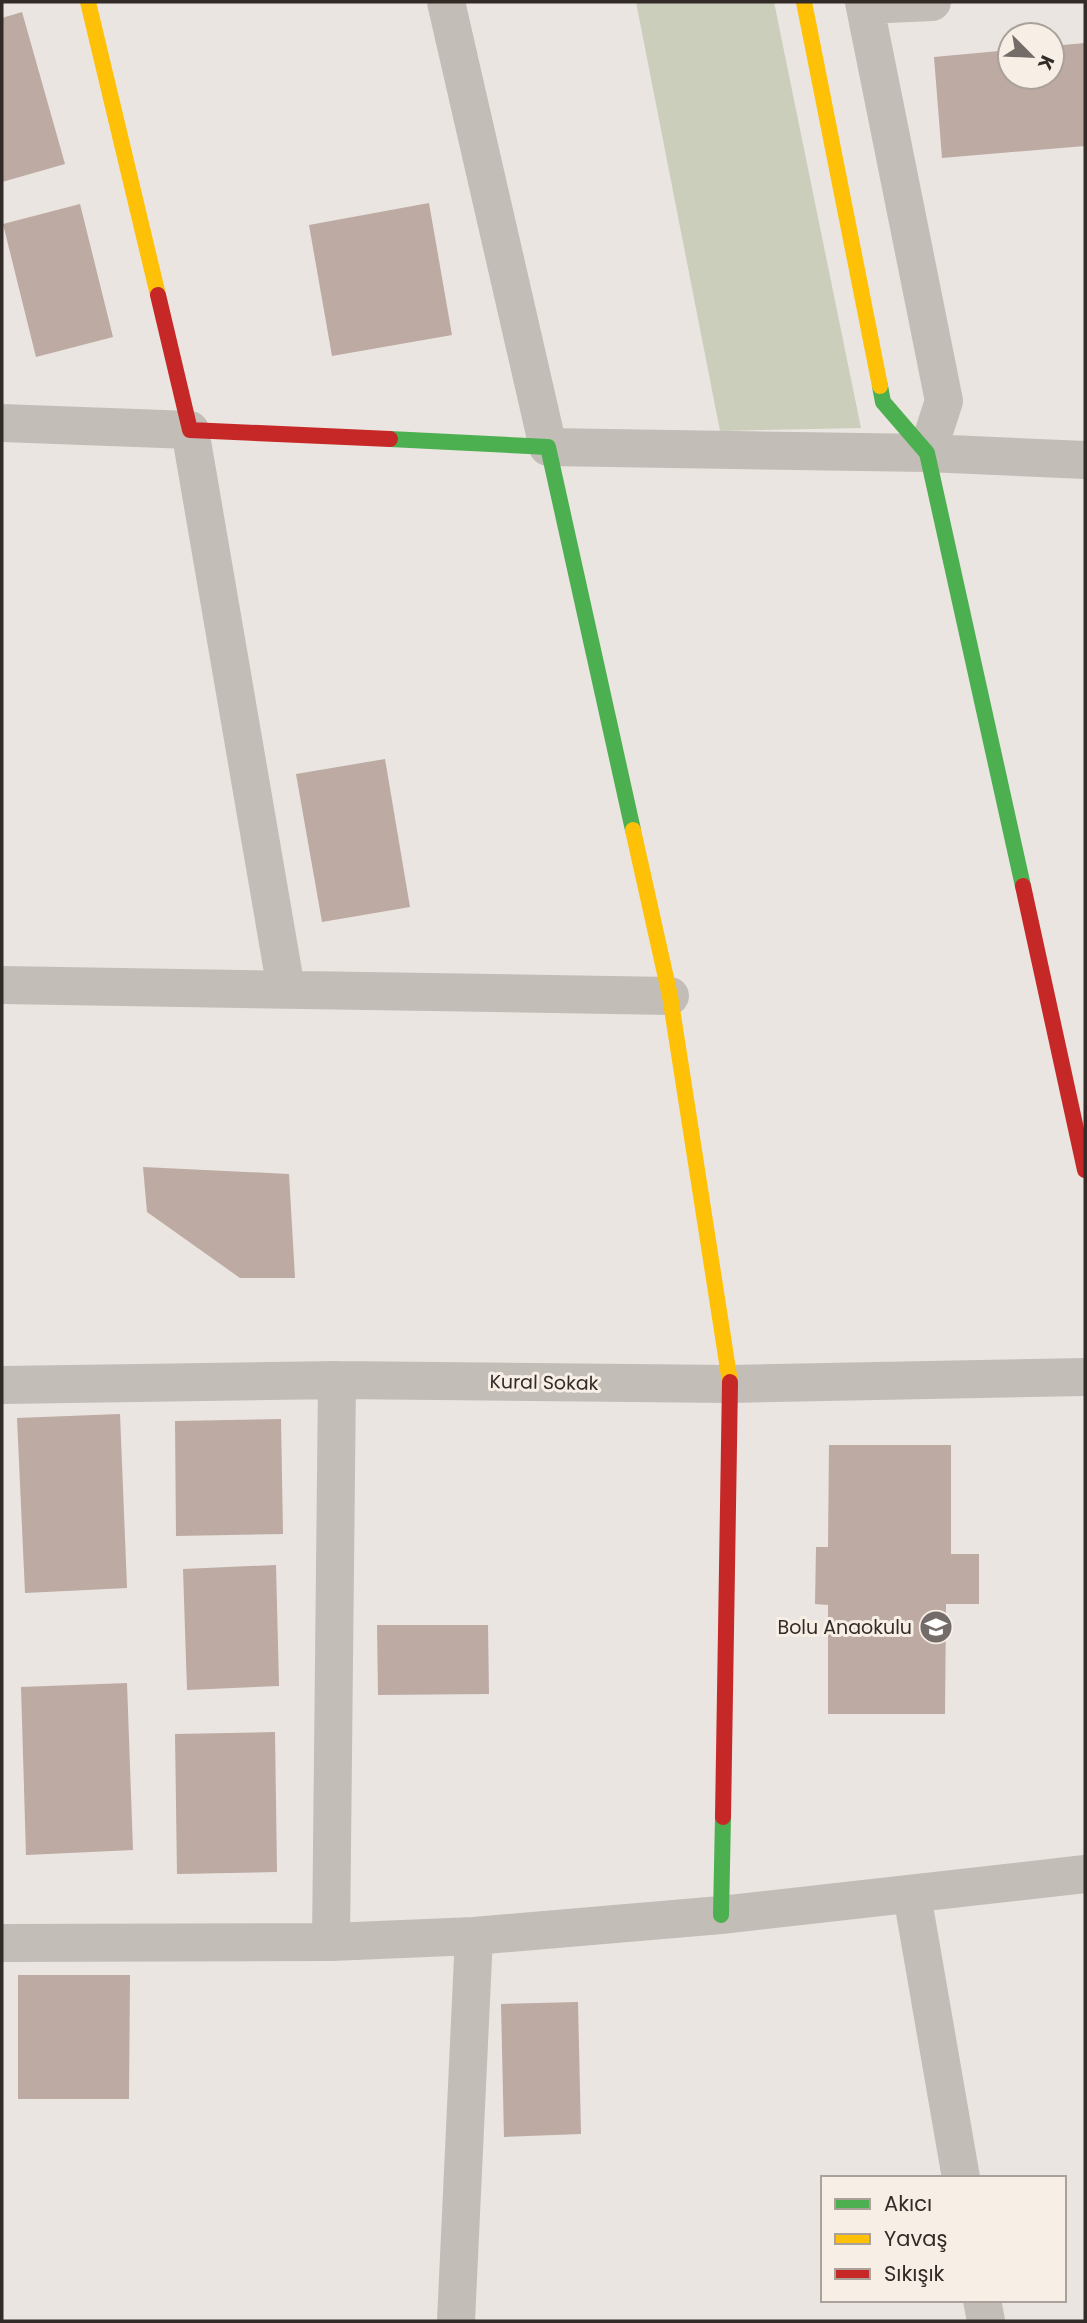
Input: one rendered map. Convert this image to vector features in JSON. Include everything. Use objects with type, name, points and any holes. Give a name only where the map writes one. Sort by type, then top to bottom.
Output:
[{"type":"street","points":[[88,2],[190,430],[286,989]]},
{"type":"street","points":[[446,2],[670,996],[730,1384],[721,1915]]},
{"type":"street","points":[[804,2],[883,402],[927,453],[1085,1170]]},
{"type":"street","points":[[927,453],[944,401],[864,4],[932,2]]},
{"type":"street","points":[[2,423],[548,447],[927,453],[1085,460]]},
{"type":"street","points":[[2,985],[670,996]]},
{"type":"street","name":"Kural Sokak","points":[[2,1385],[337,1380],[730,1384],[1085,1377]]},
{"type":"street","points":[[331,1942],[337,1380]]},
{"type":"street","points":[[2,1943],[331,1942],[474,1936],[721,1915],[1085,1874]]},
{"type":"street","points":[[912,1895],[961,2176]]},
{"type":"street","points":[[456,2321],[474,1936]]},
{"type":"street","points":[[982,2302],[986,2321]]},
{"type":"green space","points":[[636,2],[774,2],[861,428],[720,431]]},
{"type":"building","points":[[22,12],[65,164],[2,182],[2,18]]},
{"type":"building","points":[[1085,43],[1085,146],[942,158],[934,57],[996,51],[996,91],[1066,91],[1066,45]]},
{"type":"building","points":[[429,203],[452,335],[332,356],[309,225]]},
{"type":"building","points":[[80,204],[113,337],[36,357],[3,224]]},
{"type":"building","points":[[385,759],[410,907],[322,922],[296,774]]},
{"type":"building","points":[[143,1167],[289,1174],[295,1278],[240,1278],[147,1212]]},
{"type":"building","points":[[120,1414],[127,1588],[25,1593],[17,1418]]},
{"type":"building","points":[[281,1419],[283,1534],[176,1536],[175,1421]]},
{"type":"building","points":[[829,1445],[951,1445],[951,1554],[979,1554],[979,1604],[946,1604],[945,1714],[828,1714],[828,1605],[815,1604],[816,1547],[828,1547]]},
{"type":"building","points":[[276,1565],[279,1686],[187,1690],[183,1569]]},
{"type":"building","points":[[377,1625],[488,1625],[489,1694],[378,1695]]},
{"type":"building","points":[[127,1683],[133,1850],[26,1855],[21,1687]]},
{"type":"building","points":[[275,1732],[277,1872],[177,1874],[175,1734]]},
{"type":"building","points":[[18,1975],[130,1975],[129,2099],[18,2099]]},
{"type":"building","points":[[578,2002],[581,2134],[504,2137],[501,2004]]},
{"type":"traffic: fast","points":[[880,386],[883,402],[927,453],[1023,886]]},
{"type":"traffic: fast","points":[[390,439],[548,447],[633,830]]},
{"type":"traffic: fast","points":[[721,1915],[723,1817]]},
{"type":"traffic: slow","points":[[88,2],[158,295]]},
{"type":"traffic: slow","points":[[804,2],[880,386]]},
{"type":"traffic: slow","points":[[633,830],[670,996],[730,1382]]},
{"type":"traffic: jam","points":[[158,295],[190,430],[390,439]]},
{"type":"traffic: jam","points":[[1023,886],[1085,1170]]},
{"type":"traffic: jam","points":[[723,1817],[730,1382]]},
{"type":"place","name":"Bolu Anaokulu","points":[[936,1627]]}]
